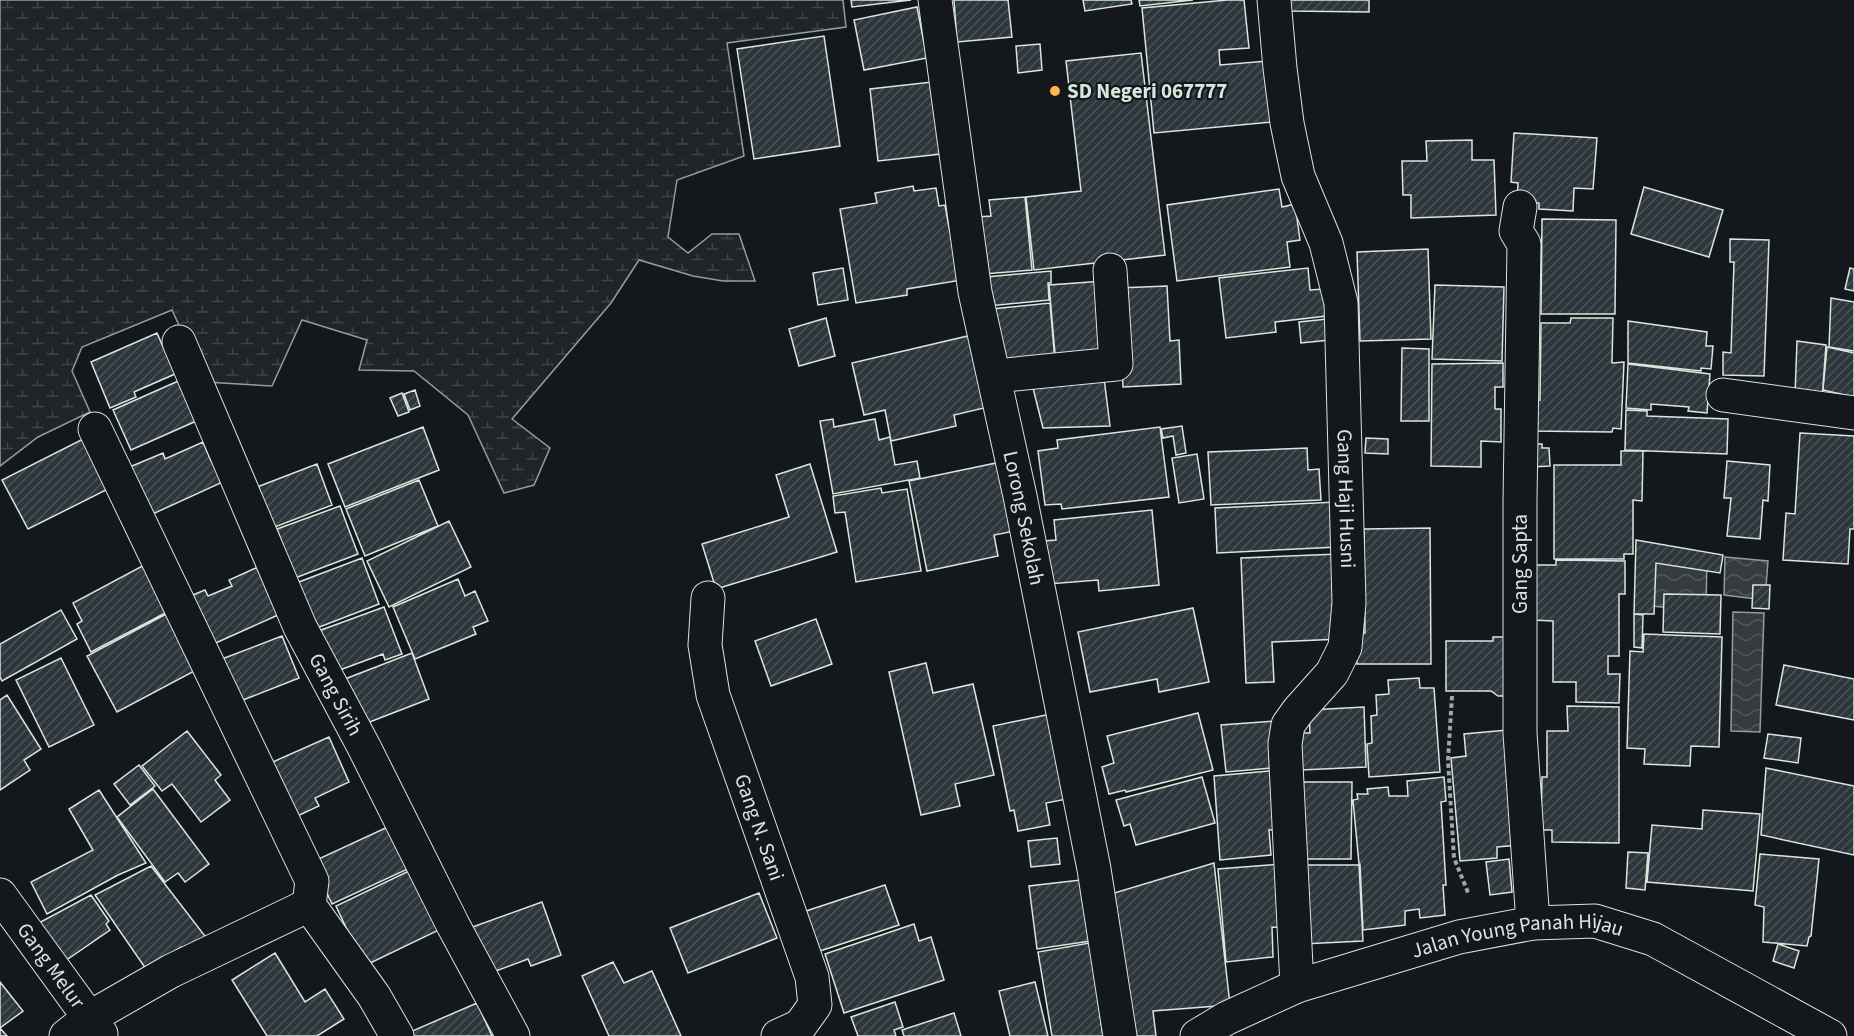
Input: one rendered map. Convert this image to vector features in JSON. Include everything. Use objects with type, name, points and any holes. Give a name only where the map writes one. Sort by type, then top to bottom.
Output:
[{"type":"street","name":"Lorong Sekolah","points":[[935,0],[975,292],[1023,508],[1094,869],[1120,1036]]},
{"type":"street","name":"Gang Haji Husni","points":[[1274,0],[1287,123],[1298,176],[1326,243],[1341,303],[1349,603],[1345,647],[1332,673],[1288,725],[1285,744],[1297,986]]},
{"type":"street","name":"Gang Sapta","points":[[1520,207],[1516,231],[1524,244],[1520,501],[1520,733],[1533,923]]},
{"type":"street","points":[[994,376],[1116,364],[1110,270]]},
{"type":"street","name":"Gang Sirih","points":[[179,342],[300,627],[364,747],[453,925],[513,1036]]},
{"type":"street","points":[[1723,395],[1854,413]]},
{"type":"street","points":[[95,429],[312,881],[309,905],[374,996],[397,1036]]},
{"type":"street","name":"Gang N. Sani","points":[[708,598],[705,645],[713,695],[812,977],[815,1005],[800,1026],[778,1036]]},
{"type":"street","name":"Gang Melur","points":[[0,895],[86,1030]]},
{"type":"street","points":[[86,1030],[171,972],[309,905]]},
{"type":"street","name":"Jalan Young Panah Hijau","points":[[1197,1036],[1227,1018],[1297,986],[1459,937],[1533,923],[1595,921],[1653,939],[1830,1036]]},
{"type":"path","points":[[1452,696],[1448,759],[1454,858],[1475,908],[1481,933]]},
{"type":"green space","points":[[0,0],[843,0],[846,27],[727,43],[744,156],[677,180],[668,237],[688,253],[712,234],[739,234],[755,281],[723,281],[693,276],[639,260],[611,303],[512,419],[550,448],[534,485],[504,493],[468,415],[414,371],[359,370],[367,340],[302,320],[272,386],[205,382],[172,310],[82,347],[72,371],[90,412],[38,437],[0,466]]},
{"type":"water","points":[[1652,546],[1707,555],[1706,611],[1651,606]]},
{"type":"water","points":[[1725,557],[1768,561],[1765,600],[1724,595]]},
{"type":"water","points":[[1733,612],[1764,613],[1760,732],[1731,731]]},
{"type":"building","points":[[851,0],[911,0],[852,7]]},
{"type":"building","points":[[954,0],[1008,0],[1012,37],[957,42]]},
{"type":"building","points":[[1083,0],[1131,0],[1132,4],[1085,11]]},
{"type":"building","points":[[1139,0],[1193,0],[1140,6]]},
{"type":"building","points":[[1244,0],[1249,48],[1219,50],[1220,65],[1267,61],[1273,122],[1154,133],[1142,8]]},
{"type":"building","points":[[1290,0],[1369,0],[1369,12],[1290,11]]},
{"type":"building","points":[[917,7],[927,58],[864,70],[854,20]]},
{"type":"building","points":[[824,36],[840,146],[754,159],[737,49]]},
{"type":"building","points":[[1040,44],[1042,70],[1018,73],[1016,46]]},
{"type":"building","points":[[1141,53],[1165,255],[1034,270],[1026,197],[1081,191],[1066,61]]},
{"type":"building","points":[[932,82],[941,154],[878,161],[870,89]]},
{"type":"building","points":[[1514,133],[1597,138],[1593,189],[1574,188],[1573,211],[1539,209],[1539,203],[1517,203],[1518,183],[1511,182]]},
{"type":"building","points":[[1472,140],[1472,160],[1494,160],[1496,215],[1411,218],[1411,195],[1403,195],[1402,161],[1427,161],[1426,141]]},
{"type":"building","points":[[913,186],[914,191],[936,188],[939,206],[945,205],[949,228],[960,226],[968,279],[907,289],[907,295],[856,303],[840,209],[877,203],[875,193]]},
{"type":"building","points":[[1644,187],[1723,210],[1709,257],[1631,234]]},
{"type":"building","points":[[1279,189],[1282,207],[1295,204],[1300,240],[1287,242],[1290,267],[1177,281],[1167,205]]},
{"type":"building","points":[[1025,197],[1032,270],[983,274],[977,217],[991,216],[989,200]]},
{"type":"building","points":[[1542,219],[1616,220],[1615,314],[1541,314]]},
{"type":"building","points":[[1730,239],[1769,240],[1764,376],[1723,375],[1723,352],[1731,353],[1734,262],[1730,262]]},
{"type":"building","points":[[1428,249],[1431,339],[1360,341],[1357,252]]},
{"type":"building","points":[[843,268],[848,300],[818,305],[813,273]]},
{"type":"building","points":[[1308,268],[1310,290],[1324,289],[1327,316],[1275,322],[1276,332],[1226,338],[1219,278]]},
{"type":"building","points":[[1850,268],[1854,269],[1854,291],[1845,289]]},
{"type":"building","points":[[1051,271],[1051,283],[1048,283],[1049,300],[989,306],[986,277]]},
{"type":"building","points":[[1104,281],[1110,360],[1056,365],[1049,285]]},
{"type":"building","points":[[1435,285],[1504,287],[1502,361],[1432,359]]},
{"type":"building","points":[[1167,286],[1170,341],[1179,340],[1181,384],[1123,387],[1118,288]]},
{"type":"building","points":[[1831,298],[1854,302],[1854,351],[1829,347]]},
{"type":"building","points":[[1050,303],[1055,362],[1000,370],[992,309]]},
{"type":"building","points":[[826,318],[835,356],[799,366],[789,329]]},
{"type":"building","points":[[1571,318],[1613,318],[1612,363],[1624,362],[1621,429],[1613,428],[1612,432],[1531,431],[1530,401],[1540,400],[1541,323],[1570,323]]},
{"type":"building","points":[[1327,319],[1330,340],[1301,343],[1299,322]]},
{"type":"building","points":[[1628,321],[1707,332],[1706,346],[1713,346],[1711,369],[1701,368],[1701,371],[1628,363]]},
{"type":"building","points":[[157,333],[175,374],[134,392],[136,397],[110,408],[91,362]]},
{"type":"building","points":[[972,335],[988,407],[954,415],[956,426],[891,441],[885,410],[864,415],[852,363]]},
{"type":"building","points":[[1797,341],[1826,345],[1822,399],[1795,395]]},
{"type":"building","points":[[1827,347],[1854,353],[1854,397],[1823,390]]},
{"type":"building","points":[[1402,348],[1429,349],[1429,421],[1401,421]]},
{"type":"building","points":[[1503,363],[1503,387],[1495,387],[1495,409],[1501,409],[1501,442],[1481,441],[1481,467],[1431,466],[1432,364]]},
{"type":"building","points":[[1628,364],[1710,374],[1707,413],[1688,411],[1689,407],[1651,404],[1651,410],[1626,408]]},
{"type":"building","points":[[1103,370],[1110,426],[1043,428],[1032,384]]},
{"type":"building","points":[[185,378],[203,418],[131,450],[113,410]]},
{"type":"building","points":[[415,390],[420,406],[410,410],[404,394]]},
{"type":"building","points":[[402,393],[409,412],[398,416],[390,398]]},
{"type":"building","points":[[1626,410],[1647,411],[1647,416],[1728,419],[1727,454],[1625,450]]},
{"type":"building","points":[[833,419],[834,427],[875,419],[879,440],[890,437],[895,465],[917,461],[920,478],[833,494],[820,421]]},
{"type":"building","points":[[1182,426],[1186,453],[1176,455],[1173,436],[1163,438],[1161,429]]},
{"type":"building","points":[[423,427],[439,470],[345,507],[328,464]]},
{"type":"building","points":[[1160,427],[1169,497],[1062,509],[1061,504],[1045,505],[1038,451],[1058,448],[1057,440]]},
{"type":"building","points":[[1800,433],[1854,436],[1854,529],[1850,529],[1848,564],[1783,560],[1786,513],[1795,514]]},
{"type":"building","points":[[87,437],[112,487],[28,529],[2,480]]},
{"type":"building","points":[[1366,438],[1388,439],[1388,454],[1365,453]]},
{"type":"building","points":[[203,442],[211,461],[215,459],[225,481],[146,517],[125,469],[163,453],[165,459]]},
{"type":"building","points":[[1530,444],[1542,444],[1542,448],[1549,448],[1550,466],[1531,467]]},
{"type":"building","points":[[1307,448],[1308,470],[1319,469],[1321,500],[1211,505],[1208,452]]},
{"type":"building","points":[[1621,451],[1643,451],[1642,501],[1633,500],[1633,554],[1624,554],[1624,559],[1554,559],[1554,465],[1621,465]]},
{"type":"building","points":[[1197,454],[1204,499],[1179,503],[1172,458]]},
{"type":"building","points":[[1727,461],[1770,465],[1768,501],[1763,500],[1760,539],[1727,536],[1731,498],[1724,498]]},
{"type":"building","points":[[1001,462],[1015,531],[994,535],[998,556],[927,571],[909,481]]},
{"type":"building","points":[[317,464],[332,505],[267,530],[257,487]]},
{"type":"building","points":[[810,464],[837,552],[716,589],[702,544],[789,517],[776,475]]},
{"type":"building","points":[[419,480],[438,526],[365,556],[346,509]]},
{"type":"building","points":[[881,488],[882,493],[907,489],[921,571],[856,582],[845,512],[835,513],[833,496]]},
{"type":"building","points":[[1336,502],[1338,547],[1217,553],[1215,508]]},
{"type":"building","points":[[340,506],[358,554],[295,578],[277,529]]},
{"type":"building","points":[[1152,510],[1159,585],[1099,591],[1098,580],[1048,584],[1044,541],[1056,540],[1054,520]]},
{"type":"building","points":[[449,521],[471,567],[389,607],[367,561]]},
{"type":"building","points":[[1430,528],[1431,664],[1357,664],[1356,633],[1365,633],[1364,529]]},
{"type":"building","points":[[1636,540],[1723,555],[1720,573],[1656,563],[1654,614],[1634,614]]},
{"type":"building","points":[[1338,554],[1341,639],[1272,642],[1274,682],[1246,683],[1241,558]]},
{"type":"building","points":[[362,558],[379,604],[309,631],[291,585]]},
{"type":"building","points":[[1556,560],[1625,561],[1625,594],[1619,594],[1619,656],[1608,656],[1608,674],[1620,674],[1619,703],[1576,702],[1576,682],[1553,682],[1553,621],[1533,620],[1533,565],[1556,565]]},
{"type":"building","points":[[148,563],[173,609],[91,652],[77,624],[82,621],[73,603]]},
{"type":"building","points":[[258,567],[278,615],[209,646],[188,597],[205,590],[208,596],[232,586],[229,580]]},
{"type":"building","points":[[458,579],[465,596],[475,591],[488,621],[473,627],[476,634],[415,659],[393,607]]},
{"type":"building","points":[[1753,585],[1770,585],[1769,609],[1752,608]]},
{"type":"building","points":[[1664,594],[1721,595],[1720,634],[1663,632]]},
{"type":"building","points":[[384,607],[402,654],[385,660],[383,654],[329,674],[313,633]]},
{"type":"building","points":[[1193,608],[1209,682],[1159,692],[1157,679],[1090,692],[1078,632]]},
{"type":"building","points":[[61,610],[77,639],[2,681],[0,644]]},
{"type":"building","points":[[170,612],[200,668],[117,712],[87,656]]},
{"type":"building","points":[[1634,614],[1643,615],[1642,648],[1634,647]]},
{"type":"building","points":[[816,619],[832,664],[771,686],[755,641]]},
{"type":"building","points":[[1644,634],[1722,637],[1719,747],[1691,746],[1690,766],[1644,764],[1645,749],[1627,748],[1630,651],[1643,652]]},
{"type":"building","points":[[282,636],[299,678],[238,702],[222,659]]},
{"type":"building","points":[[1493,637],[1512,637],[1512,696],[1498,696],[1491,691],[1446,691],[1446,641],[1493,641]]},
{"type":"building","points":[[412,653],[429,699],[367,723],[345,679]]},
{"type":"building","points":[[61,658],[94,725],[49,747],[16,680]]},
{"type":"building","points":[[926,663],[933,693],[973,684],[994,775],[955,784],[960,806],[921,815],[889,672]]},
{"type":"building","points":[[1784,665],[1854,679],[1854,720],[1776,705]]},
{"type":"building","points":[[1419,678],[1420,688],[1434,688],[1440,772],[1369,777],[1367,744],[1372,743],[1371,716],[1377,715],[1376,695],[1389,694],[1388,680]]},
{"type":"building","points":[[7,695],[41,749],[24,760],[30,770],[0,790],[0,700]]},
{"type":"building","points":[[1567,706],[1619,707],[1619,843],[1552,842],[1552,830],[1541,830],[1542,777],[1547,777],[1547,731],[1568,731]]},
{"type":"building","points":[[1364,707],[1366,767],[1301,770],[1300,733],[1310,733],[1309,710]]},
{"type":"building","points":[[1056,713],[1072,798],[1046,803],[1050,825],[1018,831],[1014,810],[1010,811],[993,726]]},
{"type":"building","points":[[1198,713],[1213,770],[1126,792],[1125,790],[1109,794],[1102,767],[1114,763],[1107,736]]},
{"type":"building","points":[[1277,721],[1282,767],[1226,772],[1221,725]]},
{"type":"building","points":[[1507,730],[1519,845],[1497,847],[1497,858],[1460,861],[1451,758],[1466,756],[1464,734]]},
{"type":"building","points":[[187,731],[221,775],[215,780],[230,800],[201,822],[172,784],[162,791],[142,766]]},
{"type":"building","points":[[1768,734],[1801,738],[1798,763],[1764,758]]},
{"type":"building","points":[[329,737],[349,782],[315,798],[319,806],[291,819],[266,765]]},
{"type":"building","points":[[139,765],[155,786],[130,805],[114,784]]},
{"type":"building","points":[[1766,768],[1854,786],[1854,855],[1761,835]]},
{"type":"building","points":[[1281,770],[1279,829],[1269,830],[1271,855],[1220,860],[1214,776]]},
{"type":"building","points":[[1202,777],[1215,823],[1136,845],[1130,824],[1124,826],[1116,800]]},
{"type":"building","points":[[1444,777],[1446,801],[1441,802],[1446,885],[1443,885],[1445,915],[1420,918],[1419,909],[1405,911],[1405,925],[1363,930],[1360,864],[1353,800],[1358,799],[1357,794],[1368,794],[1367,789],[1388,787],[1389,796],[1408,796],[1407,781]]},
{"type":"building","points":[[1297,782],[1352,782],[1351,859],[1296,859]]},
{"type":"building","points":[[153,789],[209,864],[185,882],[178,873],[165,882],[117,817]]},
{"type":"building","points":[[99,790],[146,863],[118,875],[47,914],[31,882],[93,850],[69,809]]},
{"type":"building","points":[[1703,810],[1760,814],[1753,891],[1647,882],[1652,825],[1702,829]]},
{"type":"building","points":[[392,825],[412,867],[332,904],[312,862]]},
{"type":"building","points":[[1057,838],[1060,864],[1031,867],[1028,841]]},
{"type":"building","points":[[1628,852],[1648,853],[1645,890],[1626,888]]},
{"type":"building","points":[[1760,854],[1819,859],[1811,936],[1807,946],[1763,942],[1764,907],[1755,905]]},
{"type":"building","points":[[1509,859],[1512,892],[1490,895],[1486,862]]},
{"type":"building","points":[[1214,863],[1230,1005],[1153,1011],[1156,1036],[1130,1036],[1111,894]]},
{"type":"building","points":[[1282,864],[1286,928],[1272,927],[1273,957],[1226,962],[1218,869]]},
{"type":"building","points":[[1295,865],[1359,865],[1363,941],[1302,944]]},
{"type":"building","points":[[151,866],[208,940],[187,955],[181,947],[148,972],[95,895]]},
{"type":"building","points":[[415,868],[443,928],[364,966],[336,906]]},
{"type":"building","points":[[1089,879],[1097,940],[1037,949],[1029,886]]},
{"type":"building","points":[[885,885],[899,925],[820,951],[806,911]]},
{"type":"building","points":[[759,893],[777,938],[688,973],[670,928]]},
{"type":"building","points":[[91,895],[109,921],[106,924],[110,930],[62,963],[35,925]]},
{"type":"building","points":[[542,902],[561,955],[531,966],[528,959],[485,975],[467,929]]},
{"type":"building","points":[[914,924],[919,941],[931,937],[944,980],[844,1013],[825,954]]},
{"type":"building","points":[[1095,942],[1104,1000],[1098,1001],[1103,1036],[1052,1036],[1038,952]]},
{"type":"building","points":[[1778,944],[1799,951],[1794,968],[1773,961]]},
{"type":"building","points":[[275,953],[305,1002],[325,989],[344,1019],[317,1036],[267,1036],[232,980]]},
{"type":"building","points":[[613,962],[624,983],[652,971],[681,1036],[609,1036],[582,976]]},
{"type":"building","points":[[0,982],[23,1011],[0,1028]]},
{"type":"building","points":[[1035,982],[1048,1036],[1010,1036],[999,991]]},
{"type":"building","points":[[895,1002],[903,1027],[894,1030],[896,1036],[858,1036],[851,1017]]},
{"type":"building","points":[[477,1003],[492,1036],[412,1036],[410,1032]]},
{"type":"building","points":[[954,1013],[961,1036],[904,1036],[902,1030]]},
{"type":"building","points":[[0,1028],[7,1036],[0,1036]]},
{"type":"place","name":"SD Negeri 067777","points":[[1055,91]]}]
